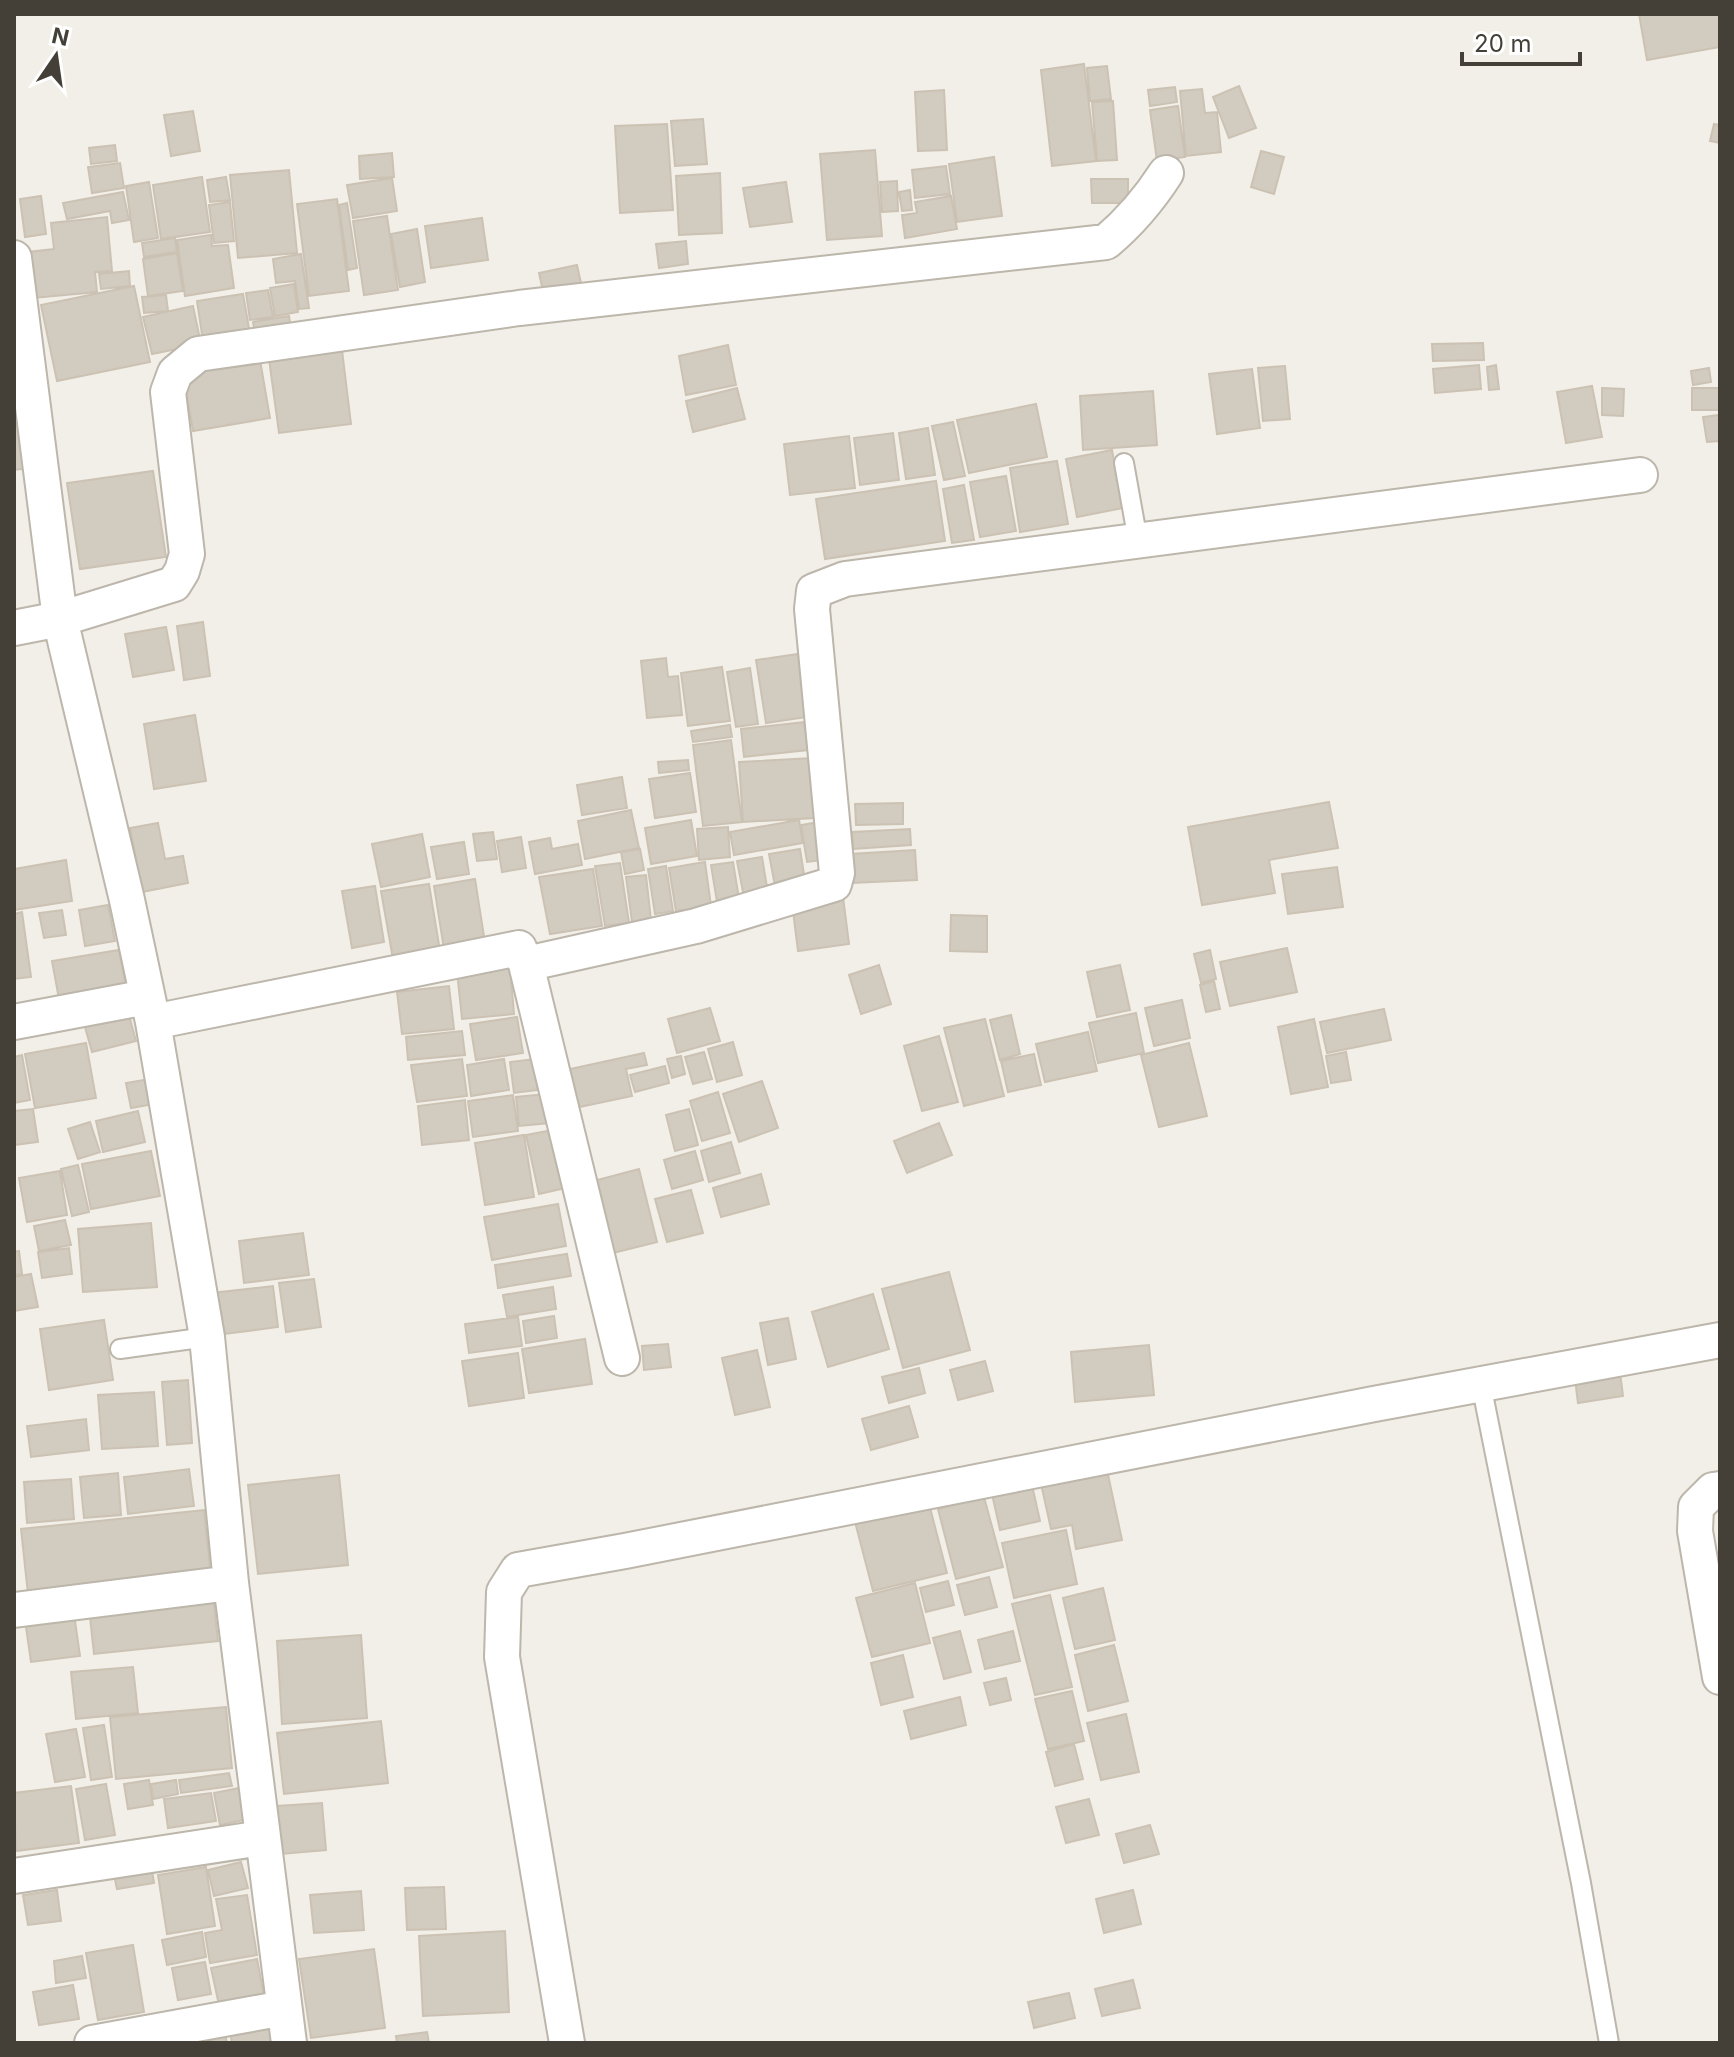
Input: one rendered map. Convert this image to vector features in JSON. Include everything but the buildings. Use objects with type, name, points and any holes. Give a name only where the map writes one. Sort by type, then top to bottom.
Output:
[{"type":"street","points":[[14,628],[60,619],[174,584],[187,554],[168,392],[175,373],[198,354],[519,308],[1106,242],[1147,204],[1166,173]]},
{"type":"street","points":[[14,258],[60,619],[150,1010],[207,1337],[231,1583],[289,2043]]},
{"type":"street","points":[[526,964],[696,926],[834,884],[837,873],[812,609],[814,591],[845,579],[1640,475]]},
{"type":"street","points":[[14,1022],[150,1010],[519,948],[523,952],[622,1358]]},
{"type":"street","points":[[567,2043],[502,1657],[504,1592],[518,1570],[1720,1340]]},
{"type":"street","points":[[1720,1489],[1713,1490],[1696,1507],[1695,1531],[1720,1677]]},
{"type":"street","points":[[14,1610],[231,1583]]},
{"type":"street","points":[[14,1876],[262,1838]]},
{"type":"street","points":[[92,2043],[284,2008]]},
{"type":"lane","points":[[1124,463],[1138,541]]},
{"type":"lane","points":[[120,1349],[207,1337]]},
{"type":"lane","points":[[1481,1384],[1581,1883],[1609,2043]]}]
